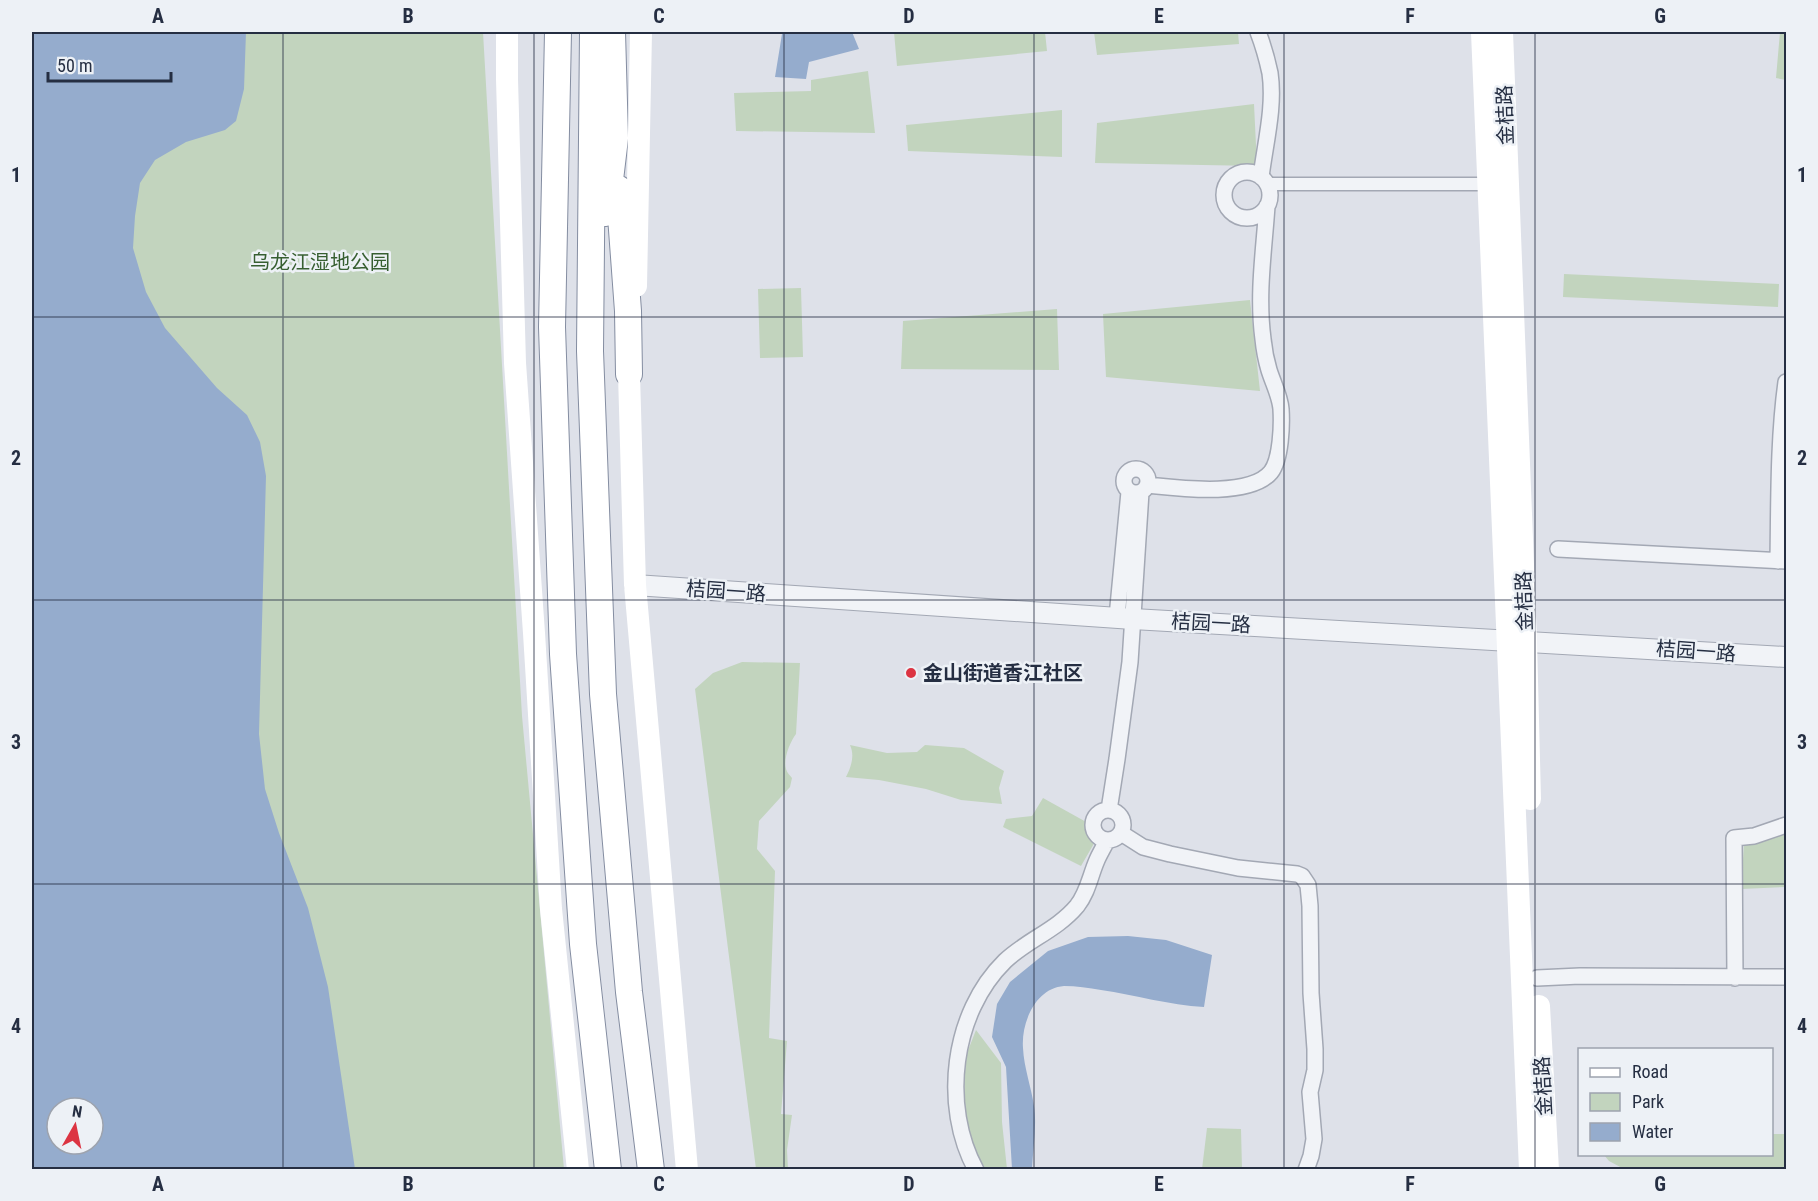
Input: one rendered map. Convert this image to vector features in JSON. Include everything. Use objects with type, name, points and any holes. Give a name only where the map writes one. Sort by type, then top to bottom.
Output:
[{"type":"highway","points":[[558,32],[552,327],[564,654],[583,944],[608,1170]]},
{"type":"highway","points":[[593,32],[590,351],[603,694],[629,992],[651,1170]]},
{"type":"highway","points":[[612,32],[615,138],[628,311],[629,374]]},
{"type":"highway","points":[[590,351],[615,138]]},
{"type":"main road","points":[[507,32],[515,363],[551,909],[578,1170]]},
{"type":"main road","points":[[641,32],[636,273],[629,374],[635,585],[687,1170]]},
{"type":"main road","points":[[1482,32],[1517,640],[1530,1170]]},
{"type":"main road","name":"金桔路","points":[[1502,32],[1517,640],[1530,808],[1548,1170]]},
{"type":"street","points":[[1258,32],[1267,59],[1271,91],[1264,181],[1270,199],[1263,212],[1249,218],[1241,218],[1229,209],[1224,195],[1225,188],[1234,176],[1241,173],[1249,173],[1264,181],[1489,184]]},
{"type":"street","points":[[1108,810],[1130,662],[1125,618],[1139,490],[1242,487],[1264,478],[1271,472],[1279,452],[1281,411],[1265,353],[1260,307],[1267,206]]},
{"type":"street","points":[[1558,549],[1782,561],[1779,464],[1786,382]]},
{"type":"street","name":"桔园一路","points":[[635,585],[1125,618],[1786,657]]},
{"type":"street","points":[[976,1170],[970,1160],[964,1140],[956,1081],[960,1047],[974,1005],[1003,963],[1016,951],[1060,923],[1076,906],[1089,885],[1096,862],[1114,836],[1123,822],[1114,811],[1108,810],[1096,815],[1093,824],[1095,833],[1103,839],[1114,836],[1170,854],[1238,868],[1297,874],[1302,876],[1308,885],[1311,910],[1311,993],[1315,1064],[1310,1092],[1314,1139],[1306,1170]]},
{"type":"street","points":[[1735,978],[1734,838],[1754,836],[1786,825]]},
{"type":"street","points":[[1537,978],[1580,976],[1786,977]]},
{"type":"green space","name":"乌龙江湿地公园","points":[[235,32],[483,32],[522,716],[564,1169],[339,1169],[290,896],[128,275],[133,168]]},
{"type":"green space","points":[[894,32],[1045,32],[1047,51],[897,66]]},
{"type":"green space","points":[[1094,32],[1238,32],[1239,44],[1097,55]]},
{"type":"green space","points":[[1780,32],[1786,32],[1786,80],[1776,78]]},
{"type":"green space","points":[[868,71],[875,133],[736,131],[734,93],[811,91],[811,80]]},
{"type":"green space","points":[[1254,104],[1257,166],[1095,163],[1097,123]]},
{"type":"green space","points":[[1062,110],[1062,157],[908,151],[906,125]]},
{"type":"green space","points":[[1564,274],[1779,284],[1778,307],[1563,297]]},
{"type":"green space","points":[[801,288],[803,357],[760,358],[758,289]]},
{"type":"green space","points":[[1250,300],[1260,391],[1106,377],[1103,314]]},
{"type":"green space","points":[[1057,309],[1059,370],[901,369],[903,321]]},
{"type":"green space","points":[[742,662],[800,663],[796,734],[785,760],[786,770],[792,778],[790,787],[759,821],[757,849],[775,871],[769,1038],[787,1041],[781,1114],[792,1115],[787,1150],[788,1169],[756,1169],[695,689],[713,673]]},
{"type":"green space","points":[[850,745],[887,753],[917,752],[925,745],[964,748],[1004,771],[999,788],[1002,804],[961,800],[926,789],[879,780],[846,777],[852,761]]},
{"type":"green space","points":[[1043,798],[1088,823],[1088,833],[1096,840],[1081,866],[1003,827],[1006,819],[1032,816]]},
{"type":"green space","points":[[1786,833],[1786,887],[1741,889],[1744,844]]},
{"type":"green space","points":[[976,1030],[1001,1063],[1002,1122],[1007,1169],[985,1168],[971,1146],[966,1119],[964,1082],[967,1053]]},
{"type":"green space","points":[[1207,1128],[1241,1129],[1242,1169],[1202,1169]]},
{"type":"green space","points":[[1773,1134],[1786,1134],[1786,1169],[1624,1169],[1605,1156],[1773,1156]]},
{"type":"water","points":[[32,32],[246,32],[244,89],[236,121],[225,130],[186,142],[155,160],[140,183],[133,248],[146,292],[165,328],[217,388],[247,415],[260,442],[266,476],[259,734],[265,789],[308,908],[328,987],[355,1169],[32,1169]]},
{"type":"water","points":[[773,32],[852,32],[859,49],[809,62],[806,79],[775,77],[782,34]]},
{"type":"water","points":[[1128,936],[1166,940],[1212,955],[1204,1007],[1078,987],[1064,986],[1046,993],[1032,1008],[1023,1038],[1025,1063],[1035,1114],[1032,1169],[1012,1169],[1006,1067],[992,1037],[997,1004],[1010,982],[1048,951],[1088,937]]},
{"type":"place","name":"金山街道香江社区","points":[[911,673]]}]
